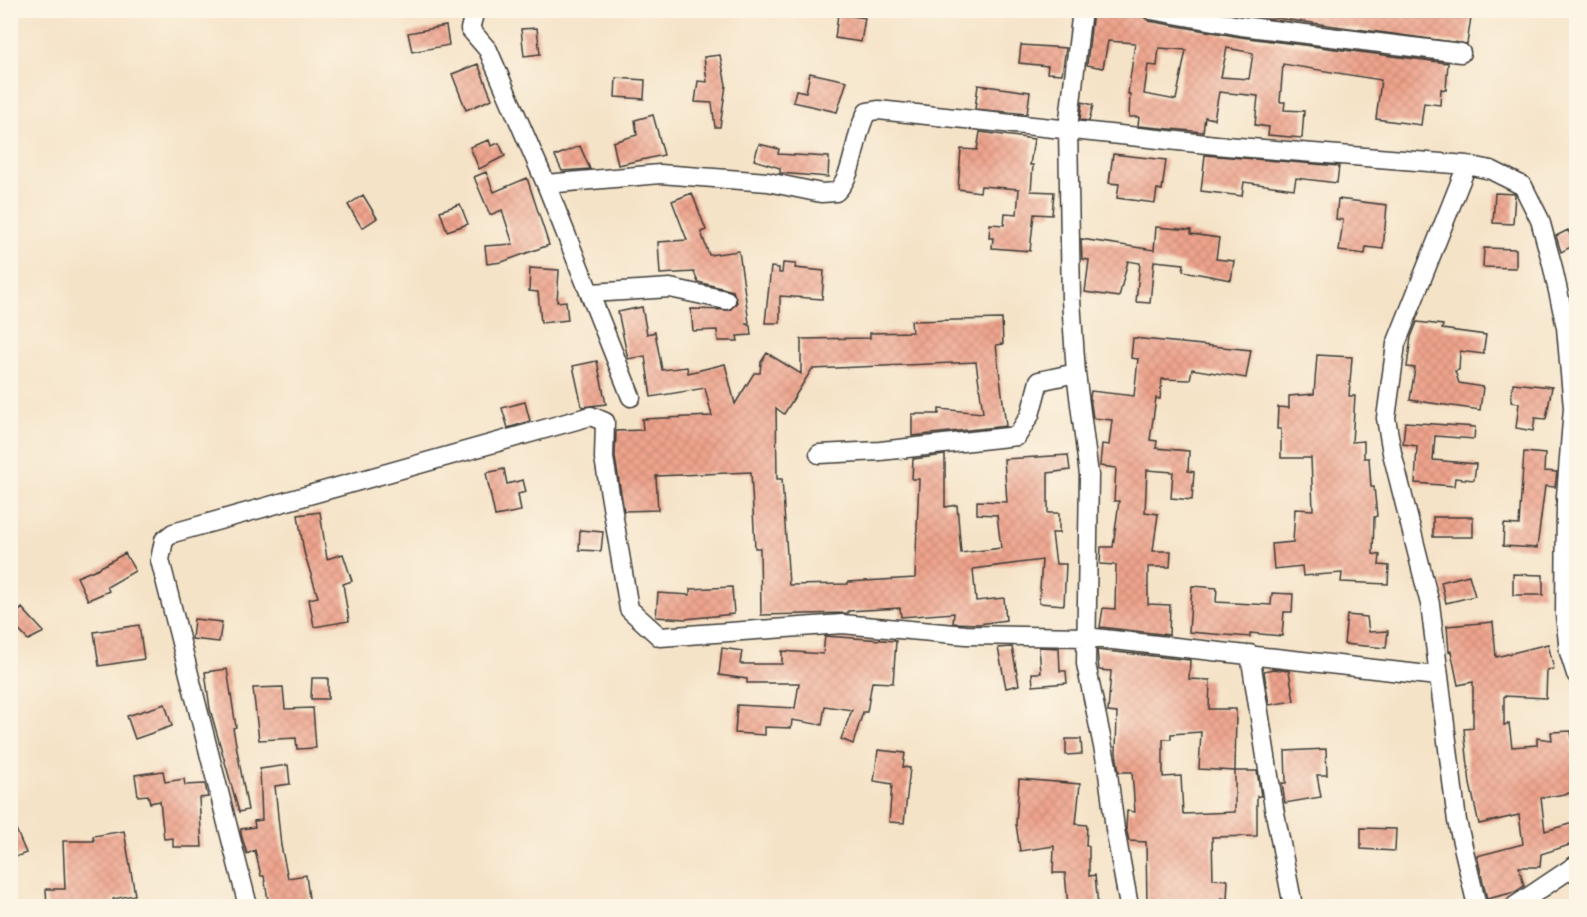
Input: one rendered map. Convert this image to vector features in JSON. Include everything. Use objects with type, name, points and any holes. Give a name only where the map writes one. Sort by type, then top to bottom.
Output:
[{"type":"street","points":[[475,10],[470,28],[488,50],[546,184],[632,397]]},
{"type":"street","points":[[1082,10],[1068,128],[1071,300],[1076,373],[1089,475],[1086,664],[1130,906]]},
{"type":"street","points":[[1151,10],[1243,18],[1461,52]]},
{"type":"street","points":[[546,184],[660,174],[768,182],[822,193],[836,192],[846,177],[859,126],[867,112],[891,110],[1215,145],[1467,165],[1491,170],[1523,186],[1540,220],[1566,327],[1573,408],[1566,496],[1565,615],[1569,652],[1576,674]]},
{"type":"street","points":[[1467,165],[1396,344],[1386,418],[1392,453],[1430,604],[1437,676],[1457,821],[1477,906]]},
{"type":"street","points":[[591,293],[670,288],[726,300]]},
{"type":"street","points":[[819,454],[880,451],[1017,436],[1030,415],[1039,381],[1076,373]]},
{"type":"street","points":[[248,906],[160,560],[164,540],[173,533],[597,417],[605,422],[604,458],[629,609],[660,637],[842,624],[966,635],[1086,637],[1437,676]]},
{"type":"street","points":[[1250,654],[1274,808],[1293,906]]},
{"type":"street","points":[[1515,906],[1576,865]]},
{"type":"building","points":[[1218,10],[1472,10],[1467,44]]},
{"type":"building","points":[[1093,11],[1141,15],[1149,21],[1240,37],[1448,63],[1446,90],[1441,89],[1440,105],[1424,103],[1421,125],[1376,119],[1381,80],[1283,64],[1280,102],[1285,102],[1284,110],[1304,111],[1302,138],[1268,135],[1269,127],[1255,125],[1258,96],[1219,92],[1214,119],[1205,117],[1203,132],[1138,126],[1139,117],[1129,117],[1130,94],[1128,94],[1135,43],[1108,41],[1103,68],[1087,65]],"holes":[[[1159,48],[1186,50],[1176,100],[1144,94],[1148,65],[1157,66]],[[1227,48],[1253,53],[1249,79],[1221,77]]]},
{"type":"building","points":[[838,14],[865,18],[861,42],[835,38]]},
{"type":"building","points":[[446,26],[449,45],[412,52],[408,33]]},
{"type":"building","points":[[537,28],[540,54],[524,56],[521,29]]},
{"type":"building","points":[[1021,45],[1066,48],[1062,74],[1047,73],[1048,66],[1019,63]]},
{"type":"building","points":[[720,55],[726,85],[720,127],[715,127],[712,103],[695,102],[698,81],[707,82],[704,57]]},
{"type":"building","points":[[478,64],[492,99],[466,110],[452,74]]},
{"type":"building","points":[[810,73],[847,81],[837,112],[793,102],[796,90],[806,92]]},
{"type":"building","points":[[616,78],[645,80],[644,99],[615,97]]},
{"type":"building","points":[[978,85],[1030,92],[1027,114],[975,109]]},
{"type":"building","points":[[1082,102],[1093,105],[1089,121],[1080,120]]},
{"type":"building","points":[[653,115],[664,155],[618,165],[613,142],[637,135],[635,120]]},
{"type":"building","points":[[980,132],[1034,139],[1030,165],[1033,165],[1031,191],[1054,192],[1052,215],[1034,214],[1030,251],[992,248],[993,238],[989,238],[990,224],[1004,225],[1005,213],[1017,214],[1019,189],[981,186],[980,192],[958,189],[961,149],[977,150]]},
{"type":"building","points":[[489,140],[491,146],[499,143],[505,156],[479,169],[470,147]]},
{"type":"building","points":[[759,144],[779,149],[778,154],[829,157],[828,177],[780,173],[780,168],[754,160]]},
{"type":"building","points":[[580,146],[590,169],[562,171],[555,156]]},
{"type":"building","points":[[1113,154],[1166,160],[1162,190],[1157,189],[1155,203],[1117,198],[1119,184],[1109,183]]},
{"type":"building","points":[[1205,155],[1339,166],[1337,183],[1296,178],[1294,189],[1244,182],[1242,196],[1201,191]]},
{"type":"building","points":[[486,172],[494,192],[527,178],[549,245],[502,262],[487,264],[485,246],[513,244],[502,210],[490,215],[474,177]]},
{"type":"building","points":[[692,193],[706,230],[701,232],[709,255],[739,251],[749,323],[746,324],[750,326],[751,335],[737,336],[738,341],[718,341],[717,330],[693,331],[691,309],[730,310],[737,302],[733,291],[698,282],[694,272],[660,274],[658,242],[687,240],[672,201]]},
{"type":"building","points":[[1495,193],[1515,194],[1513,224],[1493,223]]},
{"type":"building","points":[[363,195],[377,218],[362,228],[348,205]]},
{"type":"building","points":[[1338,199],[1387,205],[1383,249],[1366,247],[1365,254],[1339,251],[1343,220],[1336,219]]},
{"type":"building","points":[[460,204],[468,224],[447,231],[440,211]]},
{"type":"building","points":[[1156,227],[1191,230],[1191,234],[1219,238],[1216,259],[1234,261],[1231,280],[1183,271],[1184,264],[1154,261],[1150,303],[1136,302],[1140,263],[1128,261],[1119,297],[1085,292],[1089,260],[1082,259],[1081,239],[1154,250]]},
{"type":"building","points":[[1568,230],[1575,245],[1561,252],[1556,236]]},
{"type":"building","points":[[1484,248],[1516,249],[1516,268],[1483,267]]},
{"type":"building","points":[[783,263],[796,264],[795,268],[824,271],[822,299],[780,296],[780,323],[765,323],[771,267],[779,268],[779,273],[782,273]]},
{"type":"building","points":[[530,268],[559,270],[557,302],[566,301],[568,320],[541,323],[538,292],[529,291]]},
{"type":"building","points":[[642,307],[647,334],[655,332],[662,370],[687,367],[688,373],[725,364],[735,404],[754,373],[760,373],[761,362],[767,353],[801,374],[801,339],[870,338],[870,333],[912,332],[911,321],[1002,319],[1003,344],[996,345],[1006,426],[912,436],[912,414],[939,414],[939,409],[983,413],[976,362],[812,369],[784,414],[776,408],[777,479],[782,479],[789,585],[848,584],[848,582],[915,578],[919,479],[912,479],[913,459],[945,455],[945,507],[957,505],[961,553],[1001,548],[997,515],[977,514],[977,501],[1007,502],[1004,459],[1068,455],[1070,470],[1048,473],[1048,513],[1059,513],[1059,533],[1052,533],[1056,564],[1066,564],[1064,605],[1039,603],[1042,560],[973,569],[976,601],[1004,598],[1006,620],[979,624],[953,623],[954,613],[901,617],[900,608],[848,611],[848,613],[761,615],[760,548],[755,548],[751,472],[656,476],[658,510],[624,511],[615,457],[616,431],[643,430],[642,419],[712,416],[705,388],[651,397],[645,356],[628,359],[618,312]]},
{"type":"building","points":[[1417,322],[1443,325],[1442,329],[1486,335],[1483,354],[1460,351],[1459,370],[1455,371],[1459,383],[1483,387],[1480,410],[1410,400],[1415,368],[1407,367],[1411,337]]},
{"type":"building","points":[[1133,338],[1251,350],[1246,378],[1192,369],[1190,380],[1162,379],[1160,399],[1156,398],[1150,440],[1157,441],[1156,448],[1189,451],[1188,471],[1194,472],[1192,500],[1171,498],[1173,472],[1147,470],[1145,512],[1158,514],[1153,551],[1171,551],[1170,567],[1148,567],[1148,604],[1170,605],[1169,635],[1100,627],[1103,608],[1115,609],[1116,565],[1100,564],[1101,547],[1113,547],[1119,501],[1114,501],[1116,468],[1100,466],[1102,444],[1109,445],[1112,420],[1093,418],[1090,397],[1091,391],[1134,396],[1138,359],[1131,358]]},
{"type":"building","points":[[1317,355],[1352,357],[1349,396],[1355,396],[1352,442],[1364,441],[1364,458],[1369,458],[1371,487],[1374,487],[1377,516],[1374,517],[1373,554],[1380,555],[1379,565],[1389,566],[1388,584],[1341,582],[1342,573],[1303,576],[1302,566],[1274,569],[1272,544],[1293,542],[1295,509],[1313,510],[1311,458],[1281,458],[1281,429],[1277,429],[1278,407],[1289,408],[1289,396],[1314,394]]},
{"type":"building","points":[[597,361],[606,404],[582,407],[573,366]]},
{"type":"building","points":[[1513,383],[1552,387],[1546,419],[1535,418],[1533,431],[1516,428],[1519,403],[1511,402]]},
{"type":"building","points":[[525,402],[530,421],[508,428],[502,408]]},
{"type":"building","points":[[1405,422],[1475,427],[1474,439],[1435,436],[1433,460],[1476,464],[1474,480],[1455,478],[1454,486],[1415,483],[1417,446],[1403,444]]},
{"type":"building","points":[[1524,452],[1545,454],[1544,471],[1557,472],[1555,487],[1545,486],[1537,548],[1503,546],[1504,524],[1519,525]]},
{"type":"building","points":[[504,469],[507,484],[523,480],[526,492],[518,494],[521,511],[495,516],[486,473]]},
{"type":"building","points":[[320,512],[327,559],[343,554],[352,581],[343,584],[349,621],[314,627],[309,599],[318,597],[304,552],[298,515]]},
{"type":"building","points":[[1433,517],[1473,517],[1473,537],[1433,537]]},
{"type":"building","points":[[580,530],[603,532],[601,551],[579,550]]},
{"type":"building","points":[[125,553],[135,571],[107,587],[109,591],[88,600],[77,577]]},
{"type":"building","points":[[1513,574],[1543,575],[1543,595],[1513,595]]},
{"type":"building","points":[[1469,575],[1475,596],[1446,603],[1441,582]]},
{"type":"building","points":[[1192,586],[1217,588],[1216,602],[1271,605],[1272,593],[1293,594],[1292,612],[1284,612],[1282,636],[1250,633],[1250,637],[1189,632]]},
{"type":"building","points":[[732,587],[734,614],[685,619],[656,617],[658,593],[690,595],[690,589]]},
{"type":"building","points":[[22,608],[44,632],[28,640],[10,621]]},
{"type":"building","points":[[1347,615],[1367,617],[1369,632],[1388,631],[1386,648],[1344,644]]},
{"type":"building","points":[[194,619],[222,622],[219,642],[192,639]]},
{"type":"building","points":[[1493,622],[1496,657],[1548,644],[1554,669],[1547,670],[1546,698],[1504,696],[1504,725],[1509,724],[1512,747],[1537,745],[1537,738],[1552,740],[1551,732],[1571,731],[1576,767],[1576,792],[1541,798],[1545,831],[1573,823],[1576,843],[1541,854],[1540,867],[1519,867],[1524,886],[1515,892],[1487,899],[1477,856],[1523,844],[1519,815],[1479,824],[1470,784],[1464,729],[1473,728],[1473,682],[1458,685],[1451,651],[1449,652],[1447,626]]},
{"type":"building","points":[[139,625],[144,659],[99,666],[94,632]]},
{"type":"building","points":[[825,636],[896,641],[893,683],[872,682],[867,712],[863,712],[853,744],[841,739],[852,710],[825,706],[822,725],[792,720],[791,728],[765,727],[765,735],[735,733],[737,705],[795,708],[799,683],[747,683],[747,679],[719,675],[722,648],[742,651],[740,664],[782,664],[782,651],[823,654]]},
{"type":"building","points":[[1012,647],[1019,685],[1006,688],[998,648]]},
{"type":"building","points":[[1039,647],[1059,648],[1060,671],[1066,671],[1067,683],[1033,686],[1032,673],[1041,673]]},
{"type":"building","points":[[1097,650],[1190,660],[1189,679],[1210,680],[1209,709],[1236,709],[1235,771],[1257,771],[1261,796],[1257,796],[1257,836],[1212,837],[1213,879],[1228,880],[1227,899],[1221,898],[1221,906],[1147,906],[1146,842],[1129,841],[1126,828],[1127,811],[1135,812],[1132,772],[1119,772],[1116,752],[1117,713],[1108,712],[1111,671],[1099,670]],"holes":[[[1201,732],[1199,769],[1235,771],[1235,812],[1183,814],[1181,776],[1163,777],[1163,739],[1171,739],[1171,734]]]},
{"type":"building","points":[[227,669],[236,727],[233,728],[248,810],[239,812],[210,709],[205,672]]},
{"type":"building","points":[[1273,669],[1289,671],[1294,701],[1269,705],[1264,671]]},
{"type":"building","points":[[312,678],[328,678],[328,699],[311,699]]},
{"type":"building","points":[[283,687],[285,709],[313,708],[316,748],[297,749],[296,738],[259,740],[253,688]]},
{"type":"building","points":[[165,704],[172,726],[135,739],[127,716]]},
{"type":"building","points":[[1066,739],[1081,739],[1082,754],[1066,755]]},
{"type":"building","points":[[1326,749],[1327,775],[1317,775],[1321,797],[1285,803],[1282,783],[1286,783],[1285,751]]},
{"type":"building","points":[[878,750],[905,753],[903,767],[910,768],[904,823],[889,822],[892,784],[874,781]]},
{"type":"building","points":[[288,765],[290,784],[275,786],[281,846],[288,878],[306,875],[310,906],[269,906],[264,876],[261,876],[255,850],[247,854],[241,834],[241,829],[255,827],[254,821],[262,820],[260,769]]},
{"type":"building","points":[[163,771],[165,782],[184,779],[185,785],[205,784],[208,797],[199,798],[202,847],[173,847],[173,838],[164,839],[160,801],[150,803],[148,795],[138,796],[135,775]]},
{"type":"building","points":[[1019,779],[1080,784],[1076,824],[1087,825],[1086,846],[1089,846],[1089,876],[1095,875],[1098,906],[1068,906],[1065,873],[1053,873],[1054,846],[1020,851],[1016,824]]},
{"type":"building","points":[[10,815],[26,853],[10,859]]},
{"type":"building","points":[[1361,828],[1396,829],[1395,851],[1361,849]]},
{"type":"building","points":[[124,831],[135,895],[113,899],[114,902],[109,903],[110,906],[47,906],[46,889],[65,889],[63,841],[94,841],[93,836]]}]
